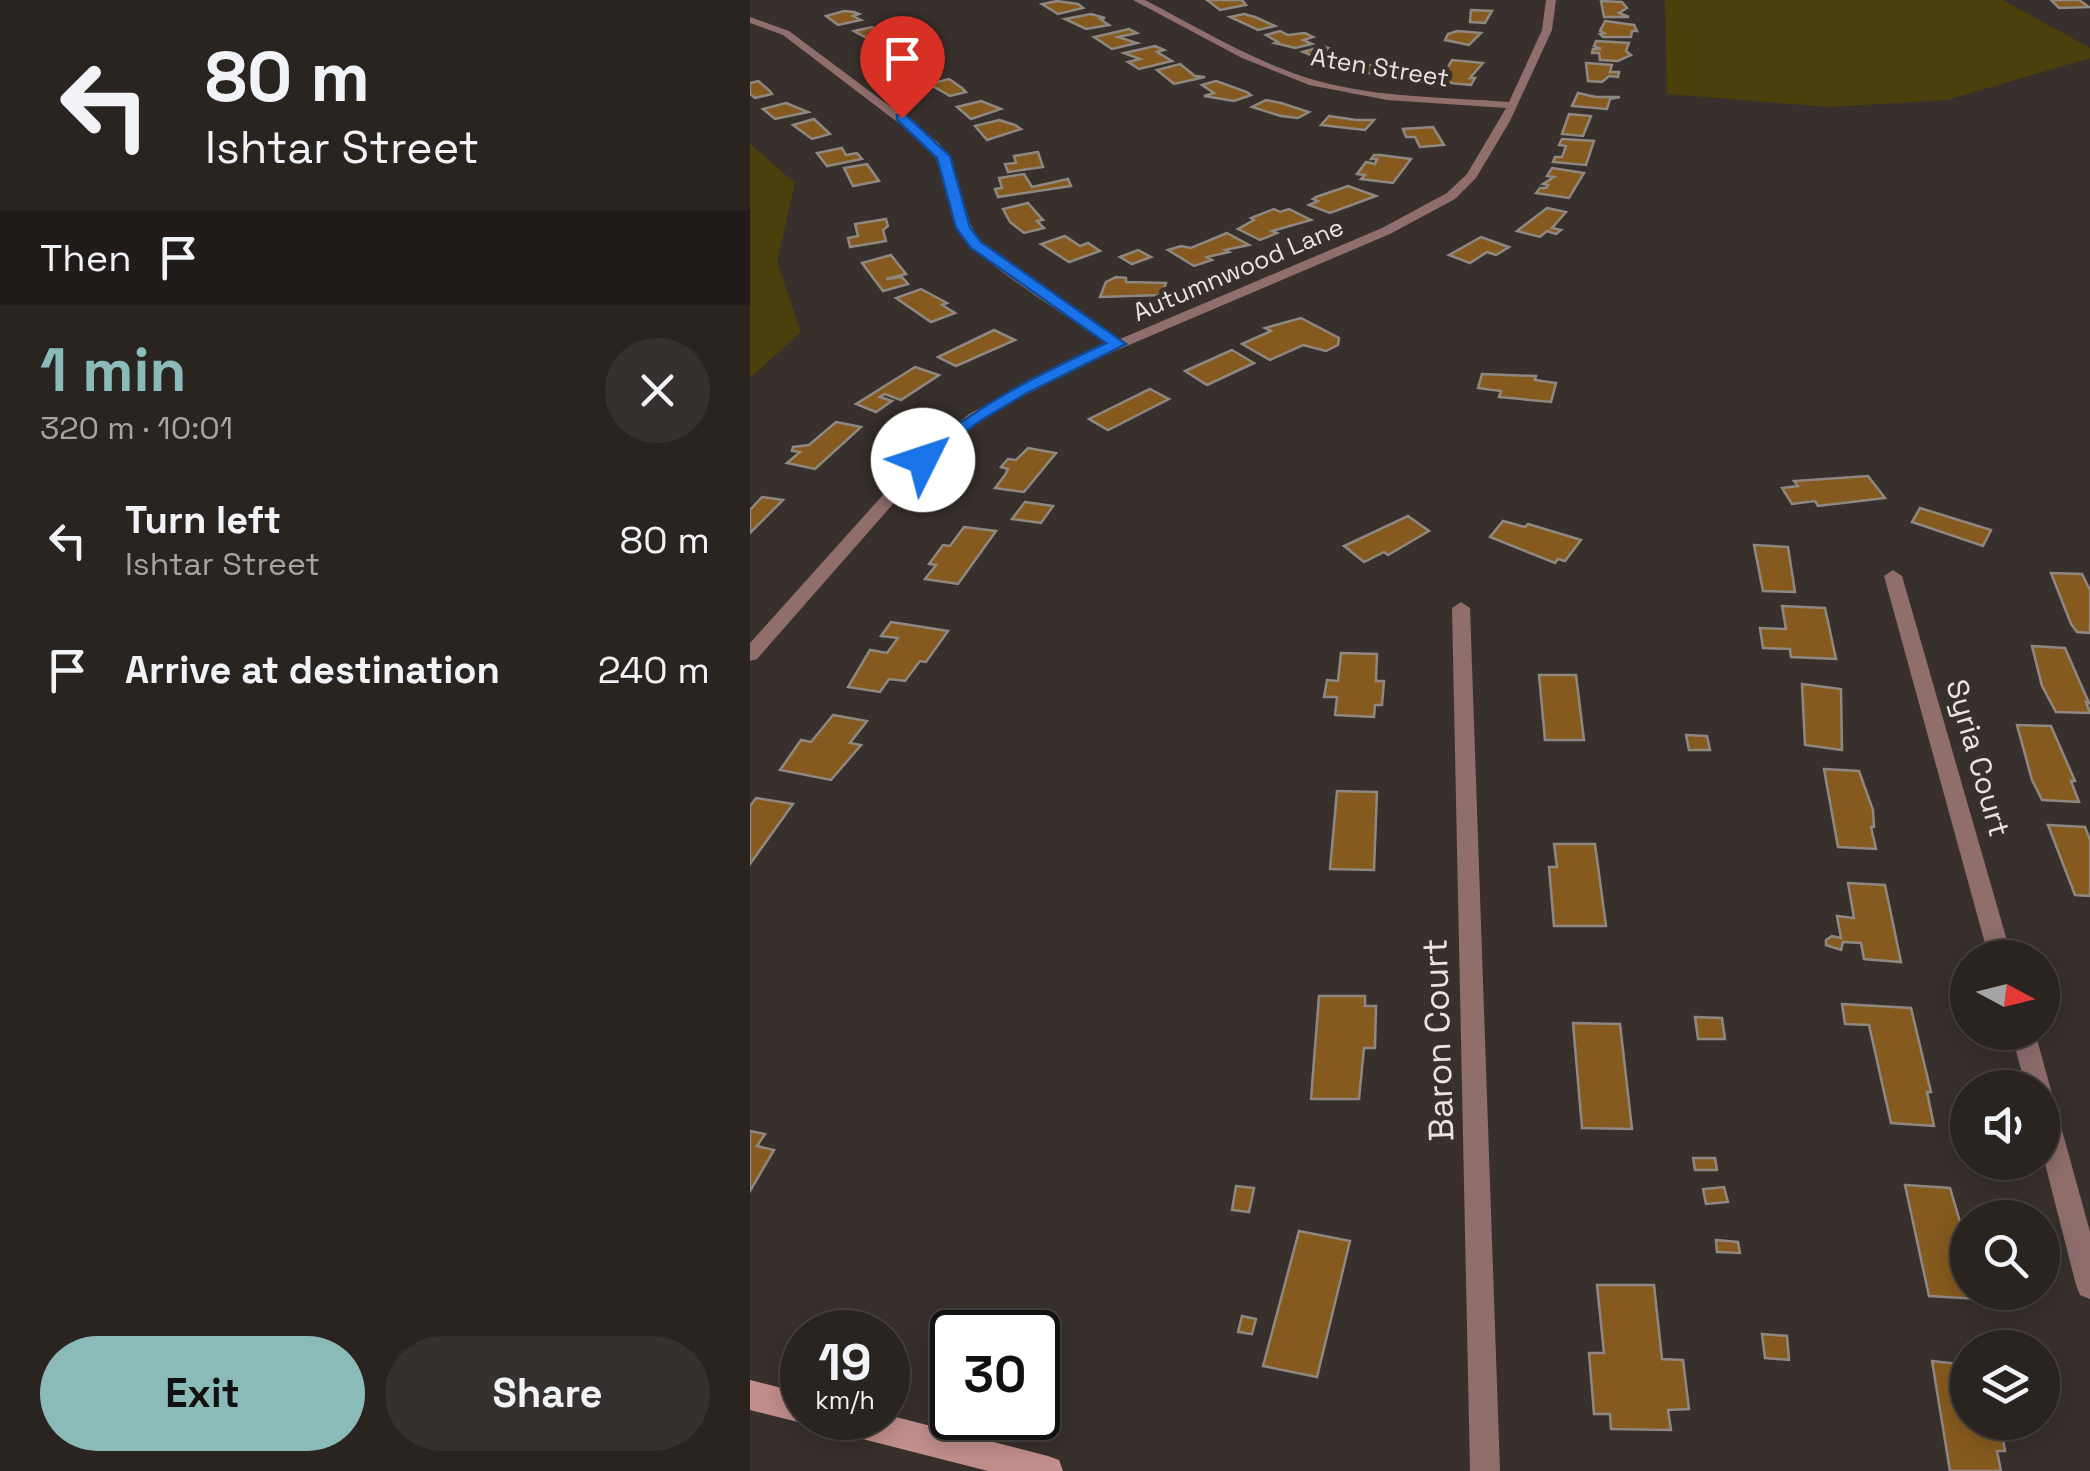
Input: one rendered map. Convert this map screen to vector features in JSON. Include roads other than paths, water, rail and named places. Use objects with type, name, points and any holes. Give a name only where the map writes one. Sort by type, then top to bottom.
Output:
[{"type":"main road","points":[[750,1395],[780,1402]]},
{"type":"main road","points":[[910,1436],[1048,1471]]},
{"type":"street","name":"Aten Street","points":[[1138,0],[1254,59],[1316,84],[1379,95],[1512,105]]},
{"type":"street","name":"Autumnwood Lane","points":[[750,655],[878,508],[942,443],[974,417],[1021,389],[1118,344],[1430,210],[1472,176],[1512,105],[1547,30],[1551,0]]},
{"type":"street","points":[[750,20],[786,32],[935,145],[943,156],[963,228],[976,245],[1118,344]]},
{"type":"street","name":"Syria Court","points":[[1893,576],[1996,940]]},
{"type":"street","name":"Baron Court","points":[[1460,608],[1486,1471]]},
{"type":"street","points":[[2060,1169],[2090,1285]]}]
